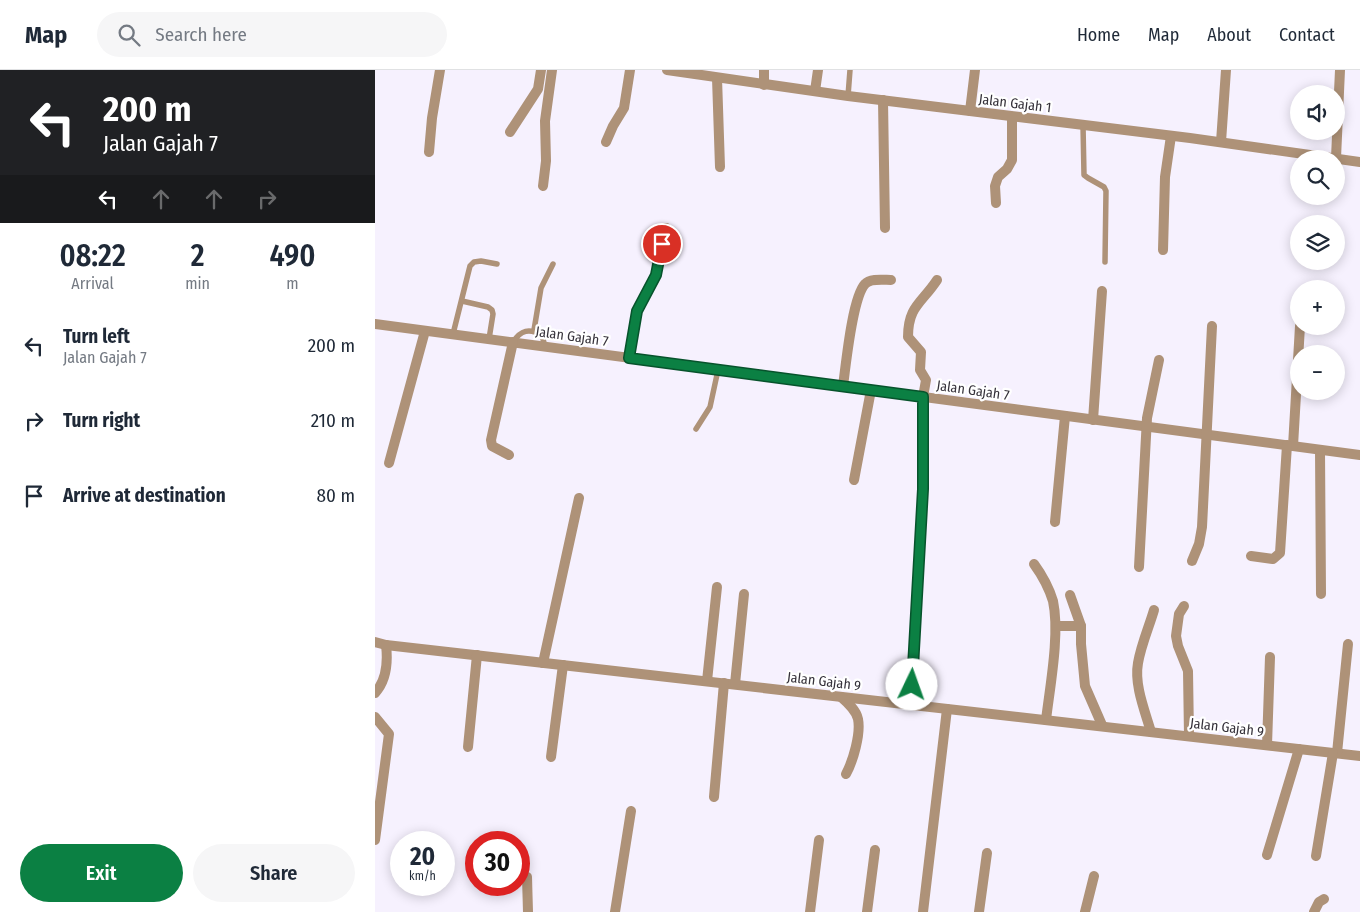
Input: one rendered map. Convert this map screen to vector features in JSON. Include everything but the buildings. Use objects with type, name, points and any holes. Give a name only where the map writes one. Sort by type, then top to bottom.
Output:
[{"type":"street","points":[[429,152],[432,118],[440,70]]},
{"type":"street","points":[[510,132],[538,89],[541,70]]},
{"type":"street","points":[[543,186],[546,161],[545,121],[552,70]]},
{"type":"street","points":[[606,142],[608,135],[624,108],[630,70]]},
{"type":"street","name":"Jalan Gajah 1","points":[[667,70],[815,92],[1290,152]]},
{"type":"street","points":[[764,70],[765,85]]},
{"type":"street","points":[[815,92],[818,70]]},
{"type":"street","points":[[970,111],[975,70]]},
{"type":"street","points":[[1221,142],[1226,70]]},
{"type":"street","points":[[1336,150],[1340,70]]},
{"type":"street","points":[[717,78],[720,167]]},
{"type":"street","points":[[883,100],[885,228]]},
{"type":"street","points":[[996,203],[995,186],[998,177],[1007,169],[1012,160],[1012,117]]},
{"type":"street","points":[[1163,250],[1165,177],[1171,136]]},
{"type":"street","name":"Jalan Gajah 1","points":[[1345,160],[1360,162]]},
{"type":"street","points":[[629,358],[637,311],[656,275],[666,228]]},
{"type":"street","points":[[843,386],[857,298],[865,284],[870,280],[891,280]]},
{"type":"street","points":[[911,705],[923,489],[923,397],[926,380],[920,370],[921,352],[908,337],[908,329],[910,316],[917,304],[929,293],[937,280]]},
{"type":"street","points":[[1093,420],[1102,292]]},
{"type":"street","name":"Jalan Gajah 7","points":[[375,324],[1360,455]]},
{"type":"street","points":[[1192,561],[1199,544],[1202,526],[1212,326]]},
{"type":"street","points":[[389,464],[425,330]]},
{"type":"street","points":[[1251,556],[1273,559],[1280,553],[1299,335]]},
{"type":"street","points":[[509,455],[493,446],[491,440],[513,342]]},
{"type":"street","points":[[1139,567],[1147,418],[1159,360]]},
{"type":"street","points":[[854,480],[871,390]]},
{"type":"street","points":[[1055,522],[1065,416]]},
{"type":"street","points":[[1320,450],[1321,594]]},
{"type":"street","points":[[543,662],[579,498]]},
{"type":"street","points":[[1034,564],[1047,586],[1053,601],[1056,626],[1046,720]]},
{"type":"street","points":[[707,681],[717,587]]},
{"type":"street","points":[[735,684],[744,594]]},
{"type":"street","points":[[1070,595],[1081,626],[1085,686],[1103,725]]},
{"type":"street","points":[[1185,606],[1179,614],[1176,636],[1189,671],[1189,736]]},
{"type":"street","points":[[1151,732],[1140,694],[1137,673],[1138,663],[1154,610]]},
{"type":"street","points":[[1056,626],[1081,626]]},
{"type":"street","name":"Jalan Gajah 9","points":[[375,642],[386,645],[1103,725],[1360,756]]},
{"type":"street","points":[[1316,856],[1335,753],[1348,644]]},
{"type":"street","points":[[375,693],[380,688],[386,669],[388,658],[386,645]]},
{"type":"street","points":[[468,747],[477,655]]},
{"type":"street","points":[[1267,745],[1270,657]]},
{"type":"street","points":[[551,757],[563,665]]},
{"type":"street","points":[[714,797],[724,683]]},
{"type":"street","points":[[841,697],[852,707],[858,718],[859,727],[854,755],[846,774]]},
{"type":"street","points":[[923,912],[947,709]]},
{"type":"street","points":[[375,716],[389,734],[375,840]]},
{"type":"street","points":[[1267,855],[1299,749]]},
{"type":"street","points":[[615,912],[631,811]]},
{"type":"street","points":[[810,912],[819,840]]},
{"type":"street","points":[[867,912],[875,850]]},
{"type":"street","points":[[979,912],[987,852]]},
{"type":"street","points":[[1085,912],[1094,876]]},
{"type":"street","points":[[528,896],[528,912]]},
{"type":"street","points":[[1314,912],[1319,902],[1324,899]]},
{"type":"lane","points":[[848,96],[850,70]]},
{"type":"lane","points":[[1083,125],[1084,175],[1105,189],[1105,262]]},
{"type":"lane","points":[[453,334],[470,266],[474,262],[481,261],[497,264]]},
{"type":"lane","points":[[534,330],[541,288],[553,264]]},
{"type":"lane","points":[[462,300],[488,307],[492,310],[489,339]]},
{"type":"lane","points":[[513,342],[518,334],[534,330],[542,335],[545,346]]},
{"type":"lane","points":[[696,429],[710,407],[718,370]]},
{"type":"route","points":[[662,244],[656,275],[637,311],[629,358],[923,397],[923,489],[912,685]]}]
